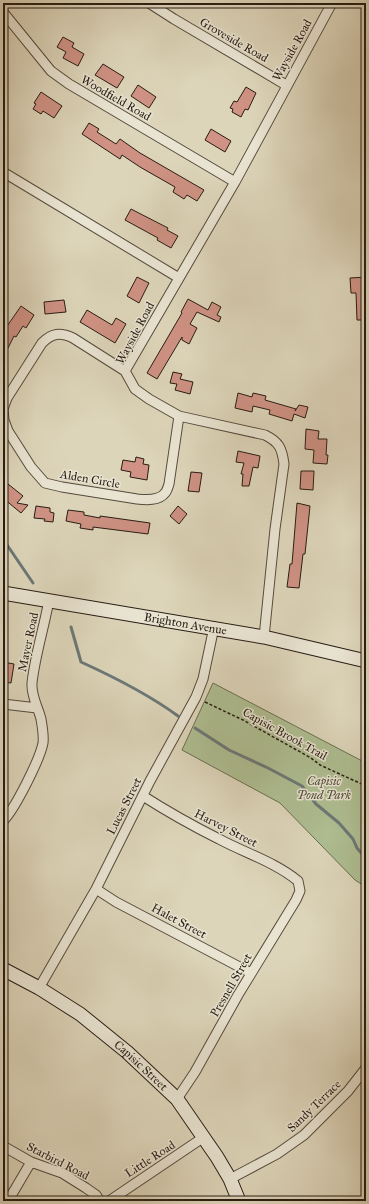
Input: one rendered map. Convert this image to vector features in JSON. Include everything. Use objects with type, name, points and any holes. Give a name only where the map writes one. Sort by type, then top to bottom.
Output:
[{"type":"main road","name":"Brighton Avenue","points":[[3,593],[214,627],[366,661]]},
{"type":"main road","name":"Capisic Street","points":[[3,969],[64,1003],[96,1026],[177,1099],[204,1137],[230,1179],[239,1201]]},
{"type":"street","name":"Groveside Road","points":[[149,3],[286,85]]},
{"type":"street","name":"Wayside Road","points":[[264,637],[275,529],[284,464],[280,446],[273,439],[265,435],[179,416],[149,399],[135,389],[125,371],[236,182],[286,85],[332,3]]},
{"type":"street","name":"Woodfield Road","points":[[3,12],[51,71],[69,84],[236,182]]},
{"type":"street","points":[[3,172],[179,278]]},
{"type":"street","name":"Alden Circle","points":[[125,371],[65,334],[56,334],[48,337],[42,343],[7,398],[3,409],[4,420],[8,431],[31,467],[46,482],[68,488],[136,499],[148,500],[157,498],[165,494],[169,484],[179,416]]},
{"type":"street","name":"Mayer Road","points":[[3,821],[10,813],[36,763],[43,742],[41,718],[33,696],[32,685],[38,644],[46,617],[49,600]]},
{"type":"street","name":"Lucas Street","points":[[39,988],[96,889],[150,782],[196,697],[203,679],[214,627]]},
{"type":"street","points":[[3,704],[37,708]]},
{"type":"street","name":"Harvey Street","points":[[143,796],[219,839],[279,868],[298,881]]},
{"type":"street","name":"Presnell Street","points":[[177,1099],[195,1072],[238,995],[296,900],[300,891],[298,881]]},
{"type":"street","name":"Halet Street","points":[[96,889],[116,902],[251,974]]},
{"type":"street","name":"Sandy Terrace","points":[[230,1179],[277,1154],[304,1135],[348,1091],[366,1068]]},
{"type":"street","name":"Little Road","points":[[109,1201],[204,1137]]},
{"type":"street","name":"Starbird Road","points":[[3,1146],[31,1162],[62,1173],[96,1195],[100,1201]]},
{"type":"street","points":[[8,1201],[31,1162]]},
{"type":"path","name":"Capisic Brook Trail","points":[[196,697],[243,720],[311,758],[320,765],[366,786]]},
{"type":"green space","name":"Capisic Pond Park","points":[[213,683],[366,763],[366,887],[355,880],[280,803],[182,750]]},
{"type":"building","points":[[63,37],[74,43],[72,47],[84,54],[78,66],[63,58],[66,52],[57,47]]},
{"type":"building","points":[[103,64],[124,77],[117,88],[95,75]]},
{"type":"building","points":[[138,85],[156,97],[149,108],[131,96]]},
{"type":"building","points":[[246,87],[256,93],[248,110],[245,109],[241,117],[232,112],[233,109],[230,108],[234,101],[237,102]]},
{"type":"building","points":[[41,92],[62,106],[54,118],[43,111],[41,114],[33,109],[36,104],[34,103]]},
{"type":"building","points":[[89,123],[99,129],[97,132],[116,144],[120,139],[140,153],[204,190],[197,201],[187,195],[184,199],[173,192],[175,187],[122,155],[120,159],[82,134]]},
{"type":"building","points":[[211,129],[231,141],[225,152],[205,140]]},
{"type":"building","points":[[131,209],[168,228],[167,230],[178,236],[171,248],[157,240],[158,238],[125,220]]},
{"type":"building","points":[[137,277],[149,283],[139,303],[127,296]]},
{"type":"building","points":[[366,277],[366,286],[363,286],[364,306],[366,306],[366,320],[357,320],[356,293],[351,293],[350,278]]},
{"type":"building","points":[[188,299],[208,310],[212,302],[221,307],[217,315],[221,317],[219,322],[197,312],[190,324],[197,328],[189,344],[182,340],[182,337],[157,379],[147,373],[182,313],[181,312]]},
{"type":"building","points":[[64,300],[66,312],[45,314],[44,302]]},
{"type":"building","points":[[21,306],[34,315],[26,328],[23,326],[16,337],[14,336],[3,358],[3,332]]},
{"type":"building","points":[[87,310],[112,325],[116,318],[126,324],[115,343],[80,322]]},
{"type":"building","points":[[173,372],[182,374],[180,379],[193,382],[190,394],[175,390],[177,384],[170,383]]},
{"type":"building","points":[[238,393],[252,397],[253,393],[266,396],[265,400],[296,409],[295,411],[299,405],[308,407],[305,418],[294,414],[292,421],[269,414],[270,410],[253,406],[252,412],[235,408]]},
{"type":"building","points":[[306,429],[319,431],[318,439],[327,439],[327,464],[313,463],[314,450],[305,449]]},
{"type":"building","points":[[238,451],[260,456],[258,468],[253,467],[249,486],[242,486],[243,474],[241,474],[244,463],[236,462]]},
{"type":"building","points":[[136,457],[144,459],[143,464],[149,465],[147,480],[130,477],[131,472],[121,470],[123,460],[135,462]]},
{"type":"building","points":[[301,471],[314,471],[313,490],[300,489]]},
{"type":"building","points":[[191,472],[202,473],[199,492],[188,491]]},
{"type":"building","points":[[3,480],[23,496],[17,503],[28,505],[21,513],[3,498]]},
{"type":"building","points":[[297,503],[310,506],[305,554],[303,554],[299,588],[287,587],[290,564],[292,564]]},
{"type":"building","points":[[36,506],[50,508],[50,512],[54,513],[53,522],[44,521],[45,519],[34,518]]},
{"type":"building","points":[[178,506],[187,514],[179,524],[170,516]]},
{"type":"building","points":[[68,510],[84,512],[84,515],[100,518],[100,516],[150,523],[148,534],[93,527],[93,530],[80,528],[81,524],[66,521]]},
{"type":"building","points":[[3,662],[14,664],[11,683],[3,682]]},
{"type":"waterway","points":[[3,539],[33,583]]},
{"type":"waterway","points":[[71,627],[81,662],[131,686],[178,716]]},
{"type":"waterway","points":[[195,728],[229,750],[302,786],[316,804],[339,823],[353,839],[357,848],[366,857]]}]
